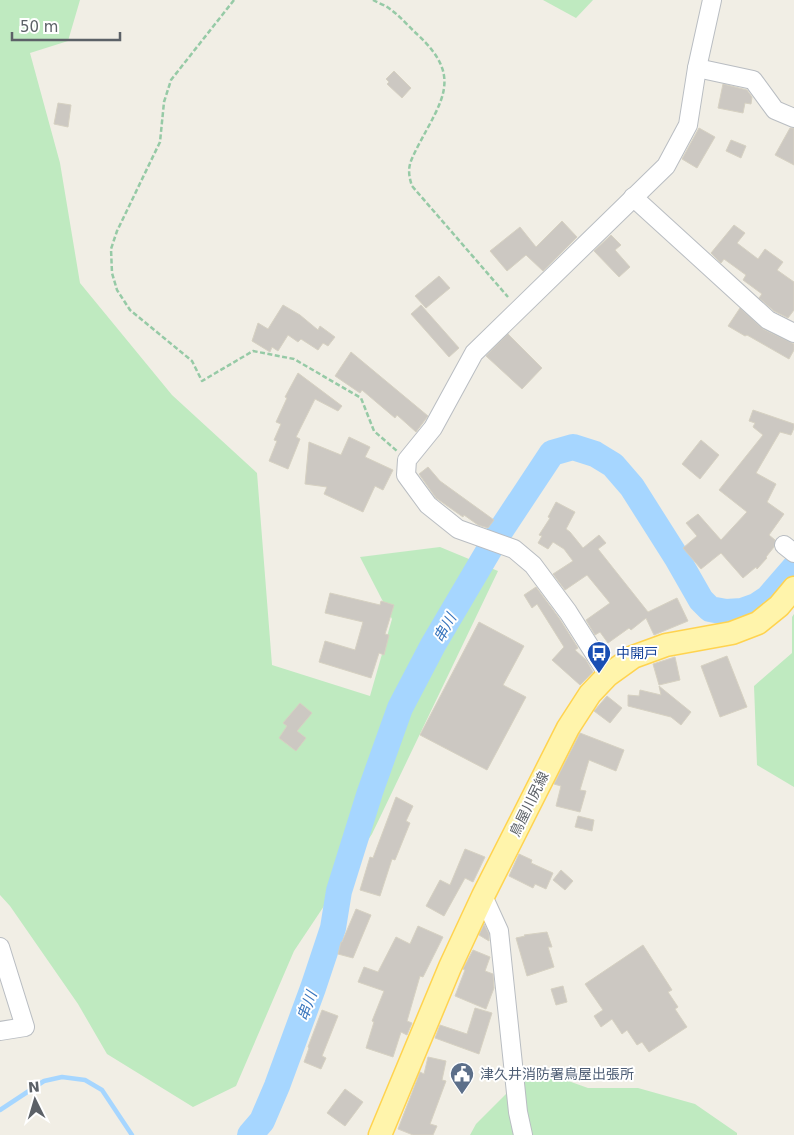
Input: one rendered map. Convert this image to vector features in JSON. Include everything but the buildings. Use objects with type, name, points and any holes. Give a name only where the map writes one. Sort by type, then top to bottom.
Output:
[{"type":"main road","name":"鳥屋川尻線","points":[[380,1135],[450,967],[483,896],[568,728],[590,694],[608,675],[633,657],[666,645],[732,633],[758,623],[780,606],[794,588]]},
{"type":"street","points":[[608,675],[562,604],[532,565],[514,549],[458,529],[428,505],[406,475],[407,460],[433,428],[474,353],[666,166],[688,125],[697,68],[712,0]]},
{"type":"street","points":[[697,68],[753,80],[775,110],[794,118]]},
{"type":"street","points":[[633,197],[768,320],[794,333]]},
{"type":"street","points":[[483,896],[499,931],[517,1102],[523,1135]]},
{"type":"street","points":[[0,947],[25,1027],[0,1031]]},
{"type":"path","points":[[234,0],[171,80],[164,102],[160,142],[117,231],[111,249],[112,273],[117,290],[130,310],[192,361],[202,381],[253,351],[294,360],[361,398],[374,430],[407,460]]},
{"type":"path","points":[[373,0],[390,9],[433,48],[443,69],[444,90],[442,102],[410,163],[408,176],[412,186],[519,309]]},
{"type":"green space","points":[[0,0],[80,0],[68,41],[30,53],[60,163],[80,283],[172,395],[257,473],[272,665],[370,696],[392,619],[360,557],[440,547],[498,571],[372,834],[294,951],[236,1086],[193,1107],[107,1054],[78,1004],[10,906],[0,895]]},
{"type":"green space","points":[[543,0],[593,0],[576,18]]},
{"type":"green space","points":[[794,614],[794,787],[757,765],[754,686],[792,653],[792,617]]},
{"type":"green space","points":[[546,1073],[588,1088],[638,1088],[695,1104],[737,1133],[737,1135],[470,1135],[476,1124],[521,1079]]},
{"type":"waterway","name":"串川","points":[[250,1135],[262,1121],[313,988],[333,928],[339,891],[370,792],[400,708],[433,645],[499,533],[552,453],[573,447],[595,454],[613,465],[632,487],[701,600],[710,609],[726,612],[742,611],[756,606],[768,598],[794,568]]},
{"type":"waterway","points":[[0,1110],[44,1081],[62,1077],[85,1080],[102,1090],[132,1135]]},
{"type":"place","name":"中開戸","points":[[599,674]]},
{"type":"place","name":"津久井消防署鳥屋出張所","points":[[462,1095]]}]
